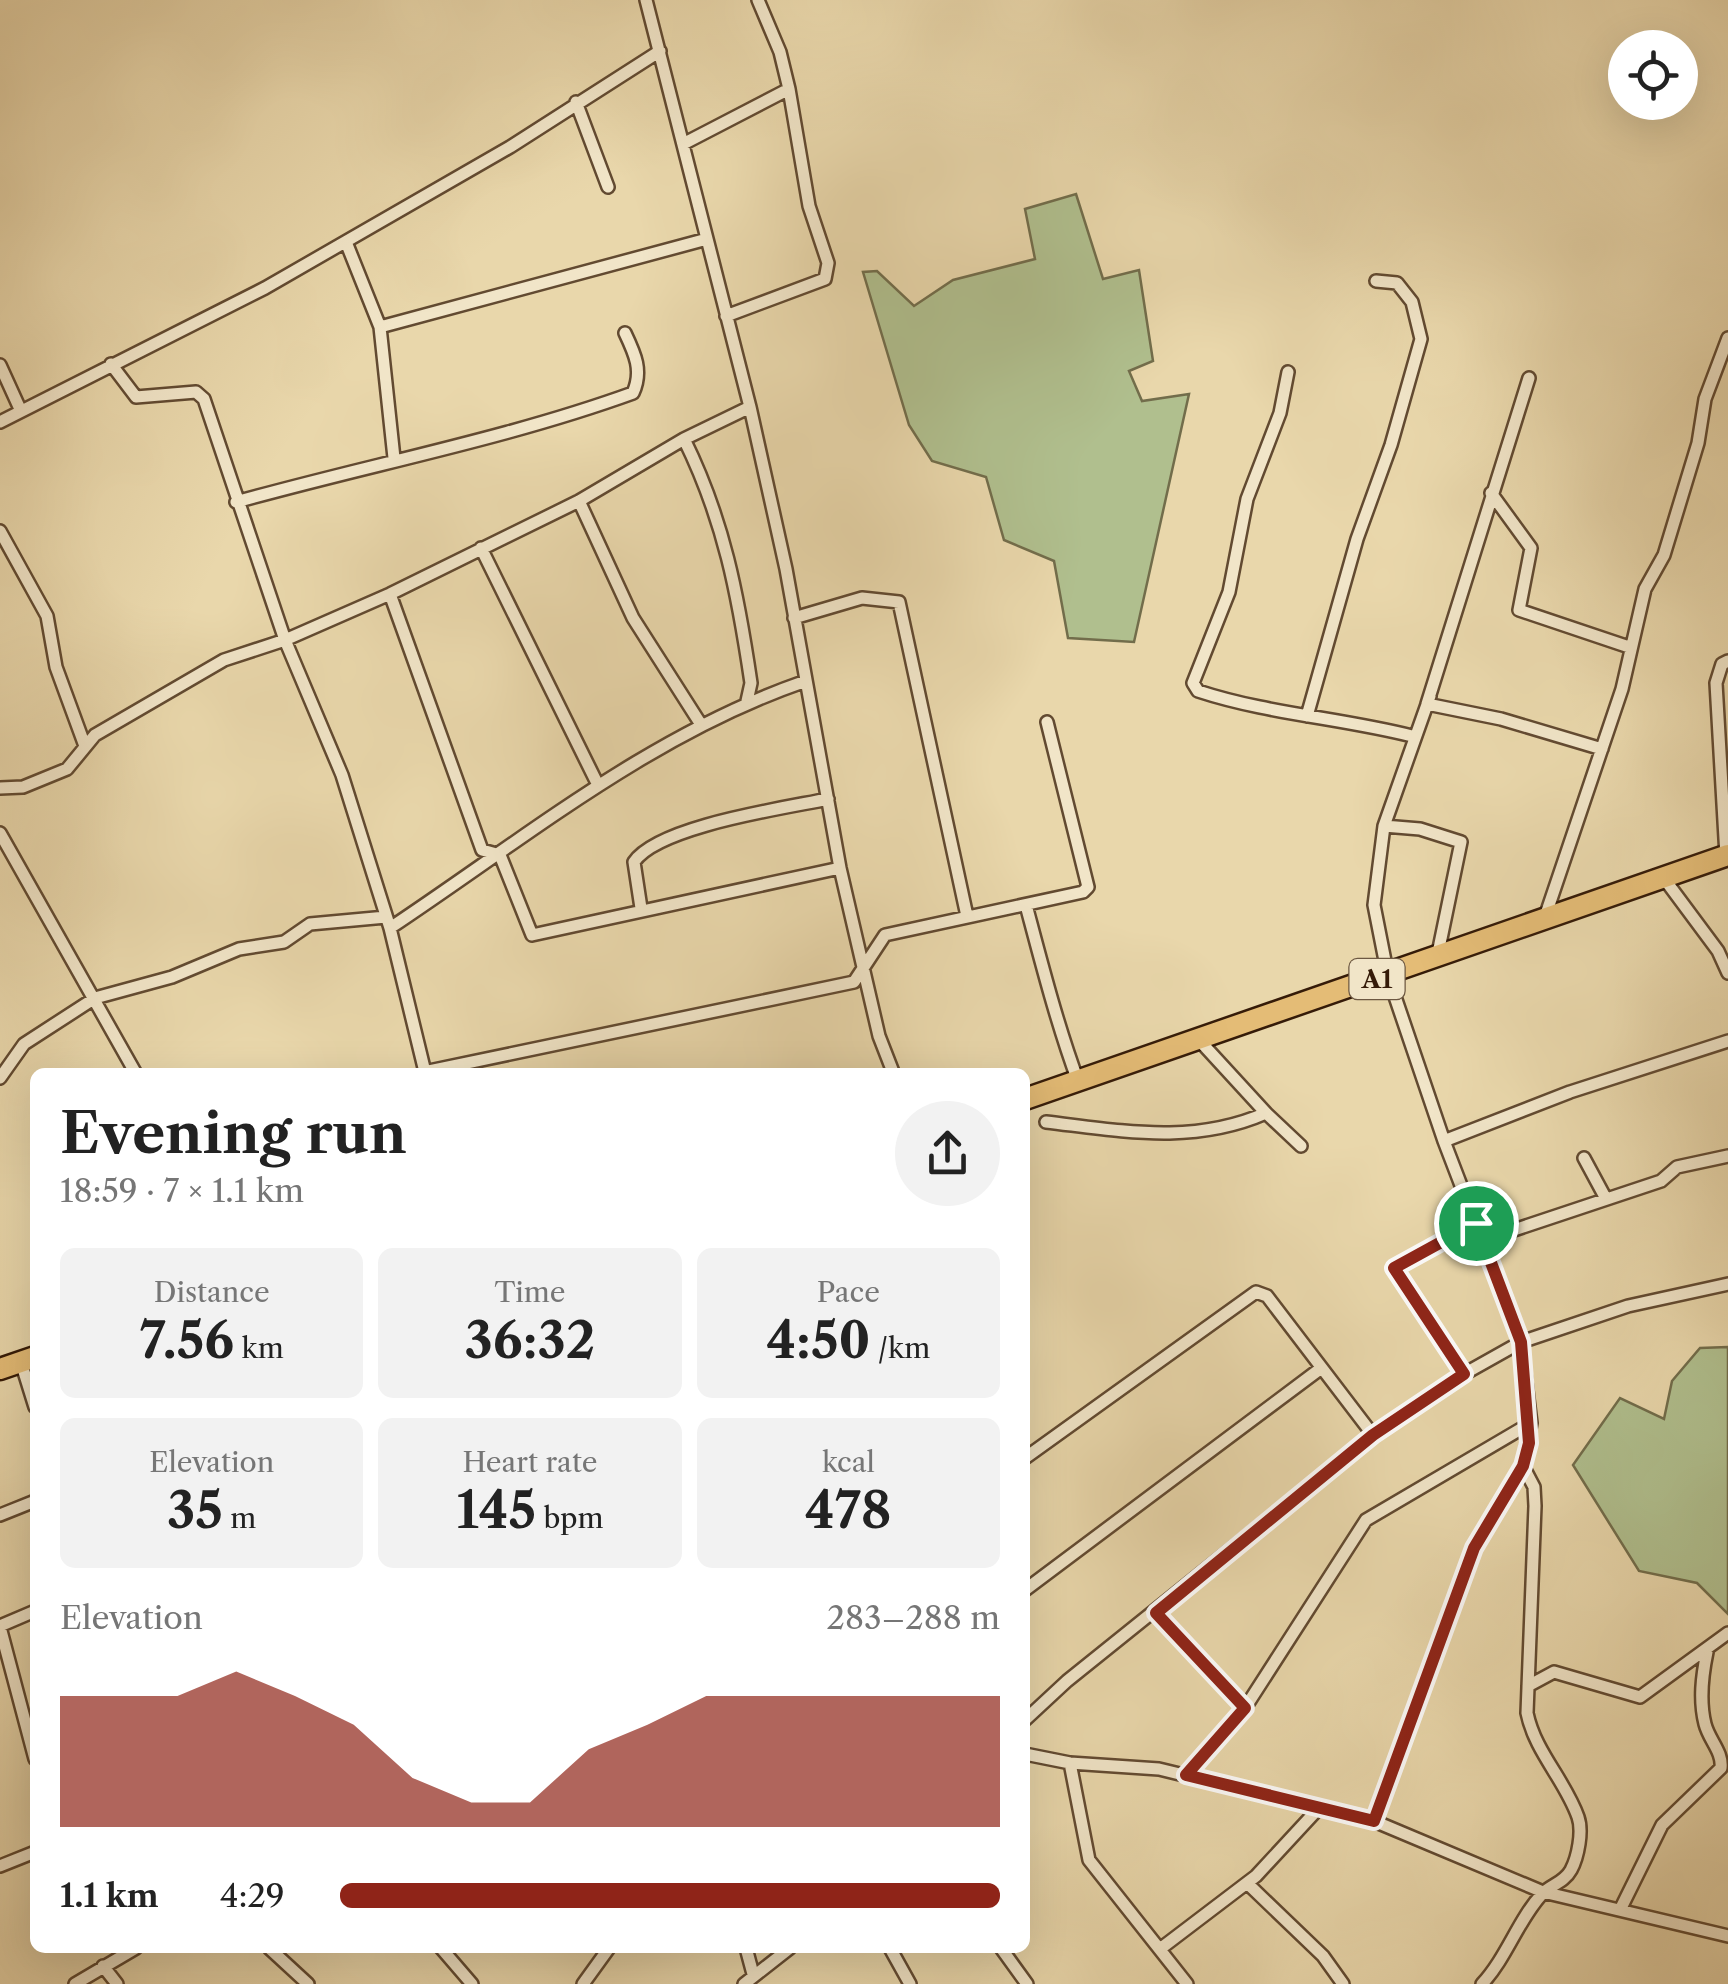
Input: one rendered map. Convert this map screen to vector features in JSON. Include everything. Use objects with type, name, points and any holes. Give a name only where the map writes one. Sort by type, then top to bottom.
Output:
[{"type":"highway","name":"A1","points":[[1030,1098],[1727,856]]},
{"type":"street","points":[[646,0],[750,407],[840,868],[866,966],[878,1036],[891,1068]]},
{"type":"street","points":[[726,316],[825,279],[827,274],[828,263],[809,206],[780,52],[758,0]]},
{"type":"street","points":[[0,422],[266,288],[510,146],[660,51]]},
{"type":"street","points":[[682,144],[789,89]]},
{"type":"street","points":[[576,102],[608,186]]},
{"type":"street","points":[[380,327],[707,239]]},
{"type":"street","points":[[346,242],[380,327],[394,458]]},
{"type":"street","points":[[1307,716],[1356,539],[1391,446],[1421,339],[1412,302],[1397,282],[1376,282]]},
{"type":"street","points":[[236,502],[394,458],[555,421],[633,393],[639,380],[636,356],[625,334]]},
{"type":"street","points":[[1544,920],[1622,690],[1645,589],[1664,554],[1698,443],[1705,398],[1728,339]]},
{"type":"street","points":[[111,364],[136,398],[196,392],[204,399],[285,640],[342,776],[388,923],[423,1068]]},
{"type":"street","points":[[0,365],[20,409]]},
{"type":"street","points":[[1288,372],[1280,413],[1247,499],[1229,592],[1193,683],[1198,692],[1234,703],[1412,736]]},
{"type":"street","points":[[1529,378],[1427,704],[1500,720],[1602,750]]},
{"type":"street","points":[[0,788],[23,787],[68,769],[85,746],[110,726],[224,660],[285,640],[390,594],[579,501],[684,438],[750,407]]},
{"type":"street","points":[[684,438],[712,494],[732,562],[752,683],[748,701]]},
{"type":"street","points":[[1491,493],[1531,548],[1519,610],[1629,647]]},
{"type":"street","points":[[579,501],[633,618],[700,723]]},
{"type":"street","points":[[0,532],[47,616],[56,667],[85,746]]},
{"type":"street","points":[[481,548],[598,785]]},
{"type":"street","points":[[390,594],[482,850],[500,855]]},
{"type":"street","points":[[794,618],[862,598],[899,602],[967,916]]},
{"type":"street","points":[[1727,856],[1716,683],[1722,664],[1728,661]]},
{"type":"street","points":[[0,1078],[24,1044],[95,998],[172,977],[239,949],[284,942],[310,924],[388,923],[500,855],[598,785],[700,723],[804,682]]},
{"type":"street","points":[[1374,1821],[1474,1548],[1523,1466],[1531,1423],[1521,1342],[1444,1141],[1388,976],[1374,906],[1384,826],[1412,736],[1430,696]]},
{"type":"street","points":[[443,1068],[854,982],[885,936],[1083,892],[1088,887],[1047,722]]},
{"type":"street","points":[[641,908],[634,862],[643,852],[712,822],[828,799]]},
{"type":"street","points":[[1384,826],[1420,829],[1461,842],[1437,958]]},
{"type":"street","points":[[0,833],[133,1068]]},
{"type":"street","points":[[500,855],[532,935],[641,908],[840,868]]},
{"type":"street","points":[[1662,877],[1718,951],[1728,973]]},
{"type":"street","points":[[1026,905],[1059,1014],[1060,1033],[1078,1081]]},
{"type":"street","points":[[1199,1040],[1301,1146]]},
{"type":"street","points":[[1444,1141],[1570,1092],[1728,1041]]},
{"type":"street","points":[[1046,1122],[1143,1135],[1196,1134],[1235,1127],[1266,1113]]},
{"type":"street","points":[[1484,1240],[1604,1197],[1660,1182],[1677,1167],[1728,1156]]},
{"type":"street","points":[[1584,1158],[1604,1197]]},
{"type":"street","points":[[1464,1374],[1394,1268],[1476,1223]]},
{"type":"street","points":[[1030,1715],[1067,1680],[1156,1613],[1373,1435],[1464,1374],[1521,1342],[1628,1306],[1728,1284]]},
{"type":"street","points":[[1030,1453],[1256,1292],[1267,1296],[1373,1435]]},
{"type":"street","points":[[18,1362],[30,1394]]},
{"type":"street","points":[[1030,1586],[1320,1369]]},
{"type":"street","points":[[1186,1775],[1245,1708],[1366,1520],[1531,1423]]},
{"type":"street","points":[[1482,1984],[1514,1943],[1544,1892],[1556,1887],[1572,1869],[1579,1819],[1532,1734],[1528,1686],[1535,1506],[1534,1487],[1523,1466]]},
{"type":"street","points":[[0,1516],[30,1503]]},
{"type":"street","points":[[30,1613],[0,1626],[30,1723]]},
{"type":"street","points":[[1156,1613],[1245,1708]]},
{"type":"street","points":[[1528,1686],[1554,1672],[1640,1697],[1707,1652],[1728,1633]]},
{"type":"street","points":[[1620,1910],[1662,1824],[1722,1768],[1722,1758],[1710,1739],[1703,1710],[1707,1652]]},
{"type":"street","points":[[1030,1755],[1186,1775],[1374,1821],[1544,1892],[1728,1936]]},
{"type":"street","points":[[1070,1763],[1089,1860],[1188,1984]]},
{"type":"street","points":[[1160,1949],[1247,1883],[1318,1808]]},
{"type":"street","points":[[0,1866],[30,1854]]},
{"type":"street","points":[[1247,1883],[1323,1956],[1343,1984]]},
{"type":"street","points":[[75,1984],[127,1953]]},
{"type":"street","points":[[274,1953],[308,1984]]},
{"type":"street","points":[[445,1953],[472,1984]]},
{"type":"street","points":[[582,1984],[606,1953]]},
{"type":"street","points":[[746,1953],[748,1979]]},
{"type":"street","points":[[748,1979],[783,1953]]},
{"type":"street","points":[[893,1953],[910,1984]]},
{"type":"street","points":[[1005,1953],[1027,1984]]},
{"type":"street","points":[[103,1966],[118,1984]]},
{"type":"green space","points":[[1076,194],[1103,279],[1139,270],[1153,361],[1129,371],[1142,401],[1189,394],[1134,642],[1068,638],[1054,561],[1004,540],[986,477],[932,461],[909,425],[863,272],[877,271],[914,306],[953,280],[1035,259],[1025,209]]},
{"type":"green space","points":[[1728,1347],[1728,1614],[1697,1583],[1639,1571],[1573,1465],[1620,1398],[1664,1419],[1672,1381],[1700,1348]]},
{"type":"route","points":[[1476,1223],[1521,1342],[1531,1423],[1529,1443],[1523,1466],[1474,1548],[1374,1821],[1186,1775],[1245,1708],[1156,1613],[1373,1435],[1464,1374],[1394,1268],[1395,1264],[1476,1223]]}]
